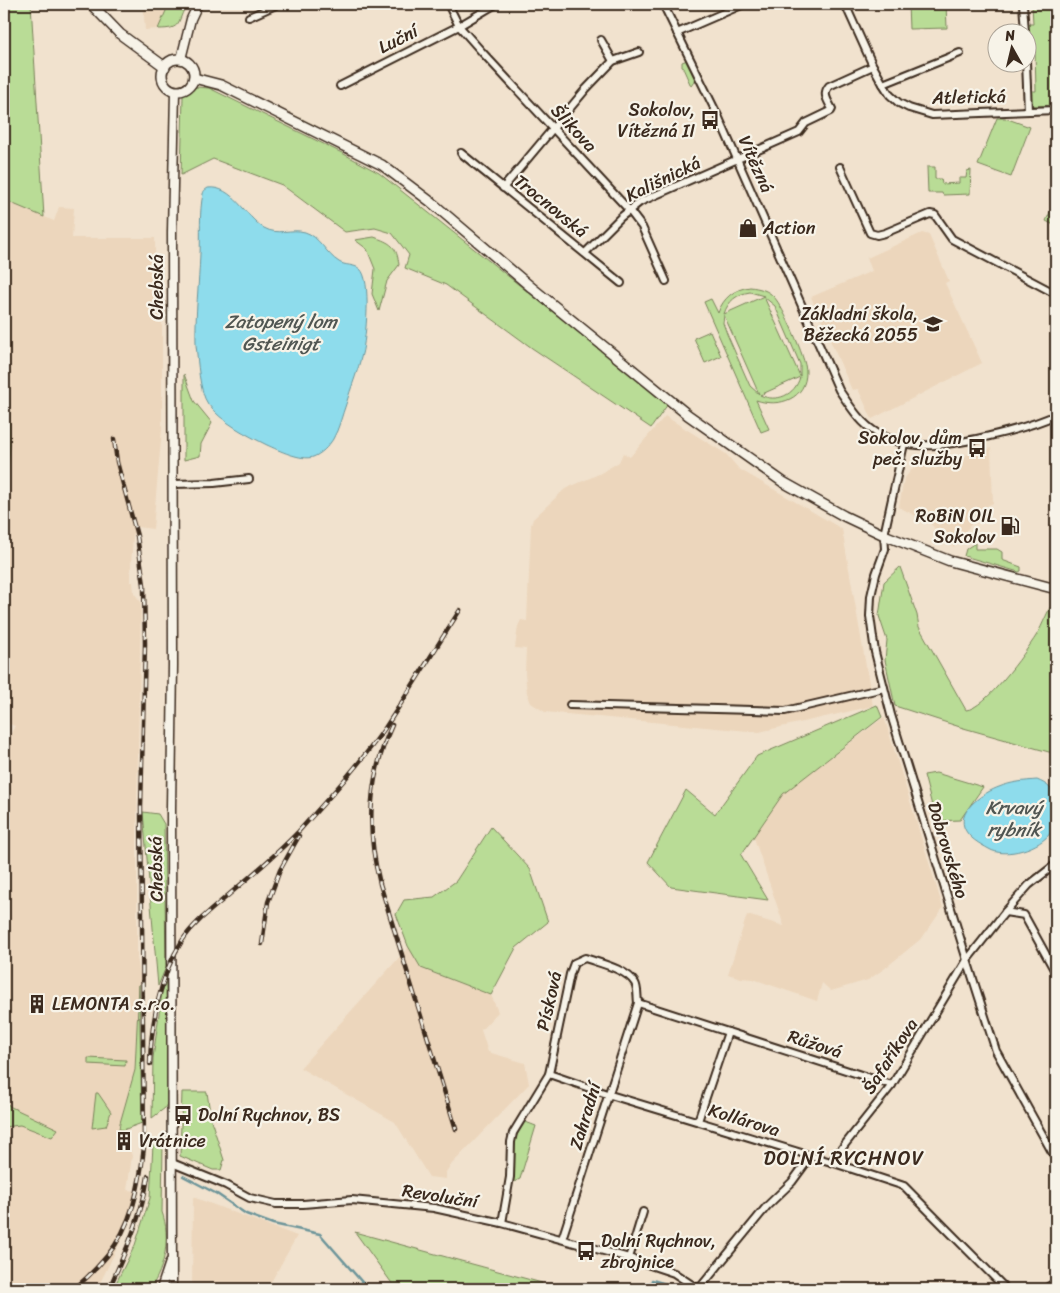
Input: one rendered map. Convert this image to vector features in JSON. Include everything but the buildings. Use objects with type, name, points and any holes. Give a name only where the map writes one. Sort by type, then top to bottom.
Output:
[{"type":"main road","points":[[90,4],[120,34],[165,66]]},
{"type":"main road","points":[[181,59],[192,66],[194,78],[188,88],[175,91],[165,84],[162,75],[165,66],[170,61],[181,59]]},
{"type":"main road","points":[[194,78],[221,85],[382,165],[431,202],[531,287],[688,415],[783,482],[844,516],[884,535],[950,561],[1056,589]]},
{"type":"street","points":[[181,59],[189,25],[198,4]]},
{"type":"street","points":[[250,17],[278,4]]},
{"type":"street","name":"Šlikova","points":[[448,4],[459,26],[499,72],[629,210],[642,227],[666,281]]},
{"type":"street","name":"Luční","points":[[340,86],[459,26],[496,4]]},
{"type":"street","name":"Vítězná","points":[[663,4],[719,118],[839,390],[852,409],[869,427],[884,436],[904,444],[919,446],[948,444],[998,433],[1056,414]]},
{"type":"street","points":[[677,33],[744,4]]},
{"type":"street","name":"Atletická","points":[[845,4],[873,66],[890,95],[899,103],[924,113],[947,115],[1056,110]]},
{"type":"street","points":[[1023,4],[1024,22]]},
{"type":"street","points":[[601,40],[612,61]]},
{"type":"street","points":[[503,188],[612,61],[639,52]]},
{"type":"street","points":[[883,84],[960,53]]},
{"type":"street","points":[[736,159],[799,132],[806,122],[831,111],[832,109],[825,96],[826,89],[856,72],[873,66]]},
{"type":"street","points":[[1026,72],[1028,111]]},
{"type":"street","name":"Chebská","points":[[172,1289],[172,232],[175,91]]},
{"type":"street","name":"Trocnovská","points":[[461,153],[621,284]]},
{"type":"street","name":"Kališnická","points":[[585,253],[629,210],[640,202],[722,168],[736,159]]},
{"type":"street","points":[[840,167],[870,233],[877,235],[885,234],[930,214],[935,214],[952,239],[1056,294]]},
{"type":"street","name":"Dobrovského","points":[[904,444],[884,535],[885,549],[871,596],[870,616],[875,652],[884,688],[996,1051],[1056,1159]]},
{"type":"street","points":[[173,484],[249,479]]},
{"type":"street","points":[[570,705],[785,711],[884,688]]},
{"type":"street","name":"Šafaříkova","points":[[831,1162],[892,1085],[967,960],[1004,912],[1029,885],[1056,864]]},
{"type":"street","points":[[1004,912],[1024,916],[1056,973]]},
{"type":"street","name":"Písková","points":[[502,1223],[510,1177],[510,1149],[513,1133],[549,1074],[570,974],[574,964],[585,958],[629,976],[637,987],[638,1003]]},
{"type":"street","name":"Růžová","points":[[638,1003],[892,1085]]},
{"type":"street","name":"Zahradní","points":[[562,1239],[607,1094],[638,1003]]},
{"type":"street","points":[[698,1121],[728,1032]]},
{"type":"street","points":[[549,1074],[607,1094]]},
{"type":"street","name":"Kollárova","points":[[607,1094],[904,1186],[1006,1289]]},
{"type":"street","points":[[698,1289],[768,1206],[792,1182],[811,1156]]},
{"type":"street","name":"Revoluční","points":[[172,1163],[226,1185],[250,1198],[276,1204],[352,1200],[434,1208],[502,1223],[629,1258],[674,1273],[698,1289]]},
{"type":"street","points":[[629,1258],[643,1212]]},
{"type":"street","points":[[161,1289],[173,1255]]},
{"type":"street","points":[[1045,1289],[1056,1282]]},
{"type":"shaded area","points":[[143,4],[176,4],[158,29],[145,30]]},
{"type":"shaded area","points":[[4,200],[54,221],[59,207],[74,208],[72,238],[155,238],[155,294],[164,295],[162,318],[162,429],[153,529],[138,527],[133,535],[130,582],[133,582],[134,593],[141,602],[137,806],[137,958],[140,974],[135,1070],[123,1111],[126,1138],[132,1156],[127,1190],[139,1191],[127,1228],[97,1289],[4,1289],[4,745],[15,726],[7,723],[10,710],[4,706],[4,527],[10,445],[9,398],[4,375]]},
{"type":"shaded area","points":[[922,233],[929,235],[949,281],[945,283],[982,363],[872,419],[858,389],[852,390],[811,297],[872,271],[867,258]]},
{"type":"shaded area","points":[[665,416],[726,454],[739,469],[842,529],[873,706],[759,732],[545,712],[531,703],[527,693],[525,673],[526,649],[515,648],[518,626],[521,620],[527,621],[531,525],[533,519],[565,489],[599,474],[619,462],[623,453],[630,457]]},
{"type":"shaded area","points":[[991,448],[993,503],[983,508],[954,547],[946,543],[931,524],[899,507],[904,479],[917,463],[977,453]]},
{"type":"shaded area","points":[[884,717],[943,908],[922,938],[884,969],[868,980],[831,991],[822,983],[817,1001],[753,979],[728,974],[747,915],[784,926],[752,832],[790,785],[833,756]]},
{"type":"shaded area","points":[[413,942],[421,968],[491,995],[498,1012],[481,1030],[488,1052],[525,1063],[529,1084],[450,1166],[446,1172],[446,1179],[429,1177],[395,1122],[300,1068]]},
{"type":"shaded area","points":[[193,1197],[297,1236],[271,1282],[280,1289],[192,1289]]},
{"type":"green space","points":[[4,4],[31,4],[44,217],[4,200]]},
{"type":"green space","points":[[169,4],[187,4],[178,24],[172,28],[158,29]]},
{"type":"green space","points":[[908,4],[946,4],[947,28],[909,29]]},
{"type":"green space","points":[[1032,4],[1056,4],[1056,105],[1031,105],[1030,91],[1036,91],[1036,72],[1038,72],[1038,22],[1033,22]]},
{"type":"green space","points":[[687,60],[694,76],[691,86],[682,66],[682,62]]},
{"type":"green space","points":[[196,87],[209,88],[379,173],[668,404],[651,428],[532,348],[446,285],[405,268],[409,255],[392,233],[375,228],[345,232],[282,185],[213,159],[181,175],[183,96]]},
{"type":"green space","points":[[997,118],[1005,118],[1030,127],[1011,177],[978,165]]},
{"type":"green space","points":[[927,167],[935,167],[935,179],[941,179],[942,184],[959,183],[959,178],[966,178],[967,171],[971,170],[970,194],[943,195],[942,193],[928,193]]},
{"type":"green space","points":[[1056,199],[1056,226],[1046,221]]},
{"type":"green space","points":[[374,237],[389,243],[395,249],[399,265],[387,281],[379,311],[372,294],[375,269],[367,249],[355,240]]},
{"type":"green space","points":[[750,287],[769,293],[778,302],[798,345],[806,371],[805,381],[797,395],[782,402],[774,403],[756,400],[769,429],[761,432],[704,302],[711,299],[718,313],[730,295]],"holes":[[[750,292],[764,296],[724,314],[731,302],[737,296]],[[764,297],[775,306],[800,364],[800,376]],[[724,315],[759,394],[750,386],[723,323]],[[800,377],[794,389],[784,396],[773,398],[760,395]]]},
{"type":"green space","points":[[710,331],[721,356],[705,363],[694,338]]},
{"type":"green space","points":[[184,374],[194,401],[212,423],[201,444],[200,456],[184,460]]},
{"type":"green space","points":[[4,375],[9,398],[10,445],[4,521]]},
{"type":"green space","points":[[975,543],[975,549],[997,549],[1002,552],[1002,560],[1021,567],[1021,571],[964,556],[966,549]]},
{"type":"green space","points":[[900,567],[917,615],[919,627],[966,710],[983,700],[1004,679],[1036,636],[1056,599],[1056,754],[960,727],[895,706],[885,660],[887,640],[879,616],[884,582]]},
{"type":"green space","points":[[877,705],[882,717],[783,794],[741,855],[768,900],[671,887],[648,862],[686,790],[715,814],[757,756]]},
{"type":"green space","points":[[936,773],[983,787],[960,820],[936,821],[924,775]]},
{"type":"green space","points":[[143,812],[158,814],[164,824],[166,967],[158,986]]},
{"type":"green space","points":[[491,827],[530,869],[548,922],[516,948],[491,995],[421,968],[408,946],[396,914],[404,900],[434,897],[456,881]]},
{"type":"green space","points":[[166,982],[168,1101],[165,1108],[152,1118],[153,1058],[162,992]]},
{"type":"green space","points":[[139,984],[142,1123],[123,1130],[119,1129],[120,1123],[135,1070]]},
{"type":"green space","points":[[88,1058],[126,1060],[125,1066],[88,1064]]},
{"type":"green space","points":[[182,1092],[207,1092],[211,1120],[224,1160],[221,1170],[213,1170],[180,1156]]},
{"type":"green space","points":[[96,1093],[98,1093],[111,1112],[106,1126],[92,1128]]},
{"type":"green space","points":[[4,1101],[11,1107],[58,1129],[52,1137],[20,1125],[4,1127]]},
{"type":"green space","points":[[523,1121],[536,1126],[520,1179],[514,1182],[512,1178],[515,1140]]},
{"type":"green space","points":[[163,1144],[162,1212],[165,1222],[166,1242],[163,1262],[150,1289],[113,1289],[135,1245],[150,1198],[153,1145]]},
{"type":"green space","points":[[355,1232],[542,1283],[539,1289],[396,1289]]},
{"type":"water","name":"Zatopený lom Gsteinigt","points":[[208,188],[217,188],[232,196],[264,228],[274,231],[300,231],[310,234],[334,259],[341,263],[358,267],[364,275],[367,310],[364,346],[335,435],[324,450],[313,457],[302,458],[251,437],[220,417],[213,411],[205,398],[199,376],[196,334],[201,208],[203,193]]},
{"type":"water","name":"Krvavý rybník","points":[[1037,780],[1050,788],[1056,803],[1055,822],[1046,838],[1031,847],[1004,853],[989,849],[968,834],[963,820],[969,808],[980,797],[1004,785]]},
{"type":"waterway","points":[[183,1176],[217,1194],[246,1214],[273,1224],[320,1234],[368,1289]]},
{"type":"waterway","points":[[650,1289],[652,1280],[680,1289]]},
{"type":"railway","points":[[74,1289],[107,1256],[123,1232],[137,1190],[144,1147],[141,807],[145,644],[144,585],[137,536],[117,462],[114,439]]},
{"type":"railway","points":[[150,1064],[152,1033],[162,984],[174,954],[182,941],[202,918],[298,832],[354,768],[385,728],[460,610]]},
{"type":"railway","points":[[392,725],[378,764],[374,784],[371,823],[376,864],[380,884],[456,1129]]},
{"type":"railway","points":[[262,944],[268,902],[280,870],[299,836]]},
{"type":"railway","points":[[109,1289],[127,1248],[142,1206],[148,1176]]},
{"type":"place","name":"Sokolov, Vítězná II","points":[[710,120]]},
{"type":"place","name":"Action","points":[[748,228]]},
{"type":"place","name":"Základní škola, Běžecká 2055","points":[[933,324]]},
{"type":"place","name":"Sokolov, dům peč. služby","points":[[977,448]]},
{"type":"place","name":"RoBiN OIL Sokolov","points":[[1010,526]]},
{"type":"place","name":"LEMONTA s.r.o.","points":[[37,1004]]},
{"type":"place","name":"Dolní Rychnov, BS","points":[[183,1115]]},
{"type":"place","name":"Vrátnice","points":[[124,1141]]},
{"type":"place","name":"Dolní Rychnov, zbrojnice","points":[[586,1251]]},
{"type":"district","name":"DOLNÍ RYCHNOV","points":[[844,1158]]}]
